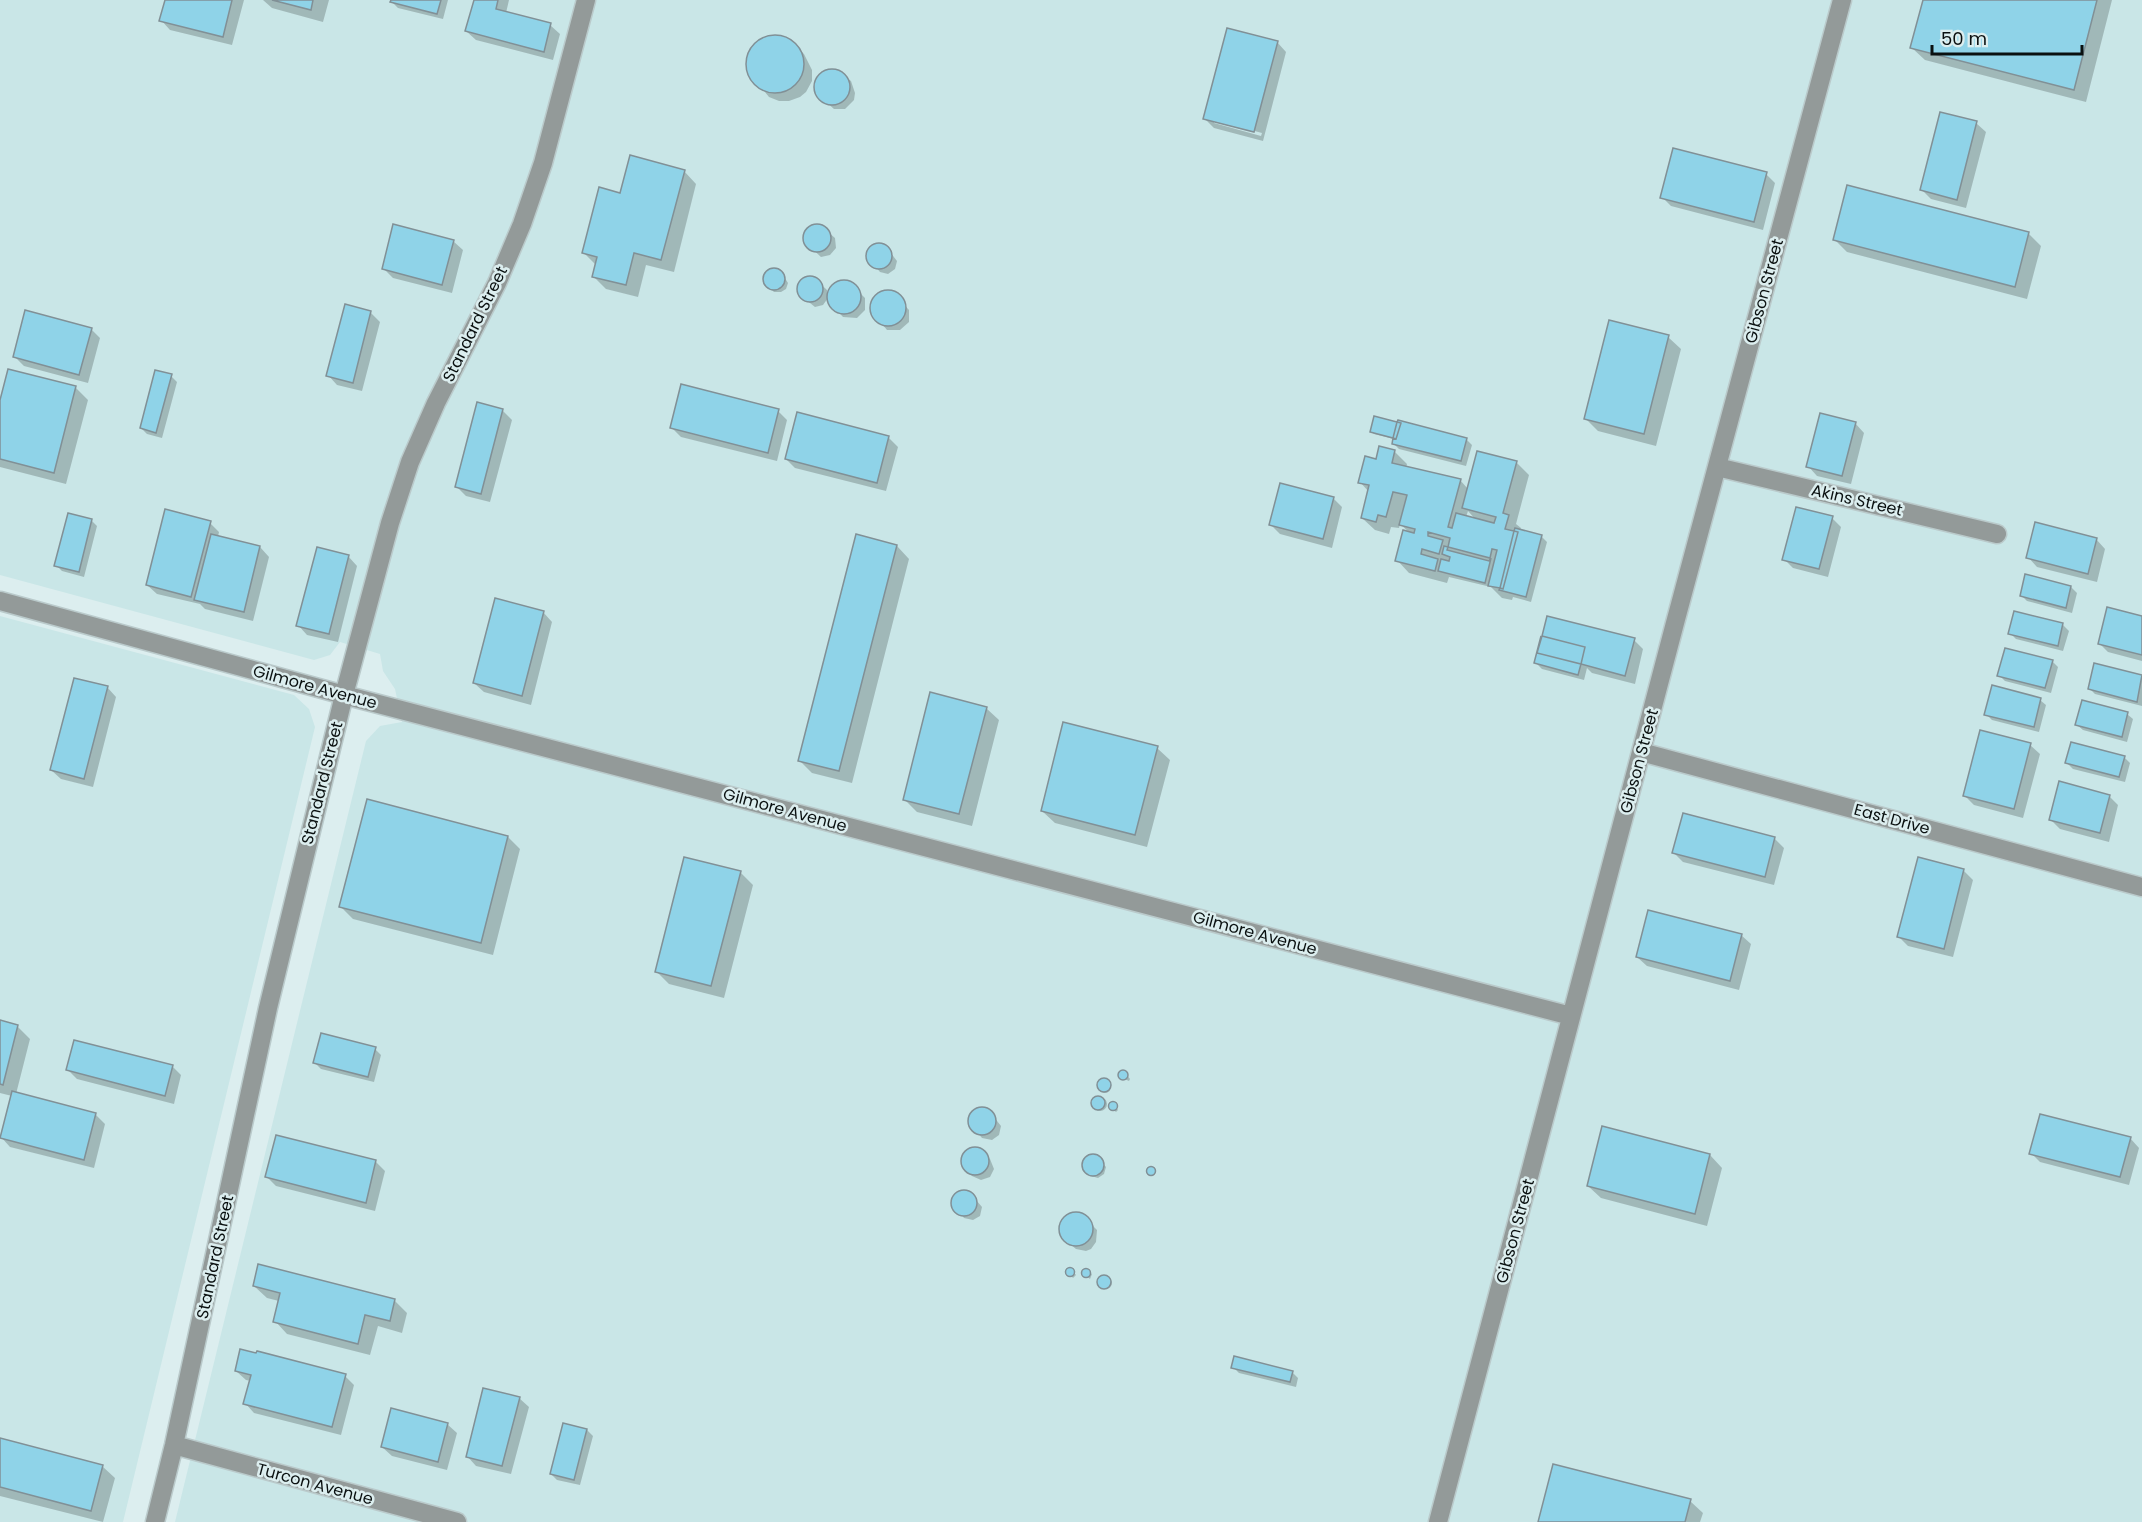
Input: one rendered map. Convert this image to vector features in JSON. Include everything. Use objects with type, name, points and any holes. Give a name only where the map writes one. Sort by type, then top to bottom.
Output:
[{"type":"street","name":"Standard Street","points":[[155,1522],[174,1445],[268,1008],[344,695],[390,523],[410,462],[436,404],[497,283],[522,224],[543,163],[586,0]]},
{"type":"street","name":"Gibson Street","points":[[1438,1522],[1842,0]]},
{"type":"street","name":"Akins Street","points":[[1717,467],[1997,534]]},
{"type":"street","name":"Gilmore Avenue","points":[[0,601],[344,695],[1571,1016]]},
{"type":"street","name":"East Drive","points":[[1641,752],[2142,887]]},
{"type":"street","name":"Turcon Avenue","points":[[174,1445],[457,1522]]},
{"type":"shaded area","points":[[0,0],[2142,0],[2142,1522],[175,1522],[366,741],[380,726],[402,722],[395,689],[383,671],[380,654],[340,642],[330,655],[314,660],[0,575]]},
{"type":"shaded area","points":[[0,616],[294,695],[309,709],[315,727],[123,1522],[0,1522]]},
{"type":"building","points":[[165,0],[232,0],[223,37],[159,21]]},
{"type":"building","points":[[272,0],[313,0],[311,10]]},
{"type":"building","points":[[391,0],[441,0],[437,14],[390,2]]},
{"type":"building","points":[[474,0],[498,0],[496,9],[551,23],[544,52],[465,31]]},
{"type":"building","points":[[1923,0],[2097,0],[2074,90],[1910,48]]},
{"type":"building","points":[[1227,28],[1278,41],[1254,132],[1203,119]]},
{"type":"building","points":[[775,35],[791,40],[799,48],[804,64],[799,80],[791,88],[775,93],[759,88],[751,80],[746,64],[751,48],[759,40]]},
{"type":"building","points":[[832,69],[845,74],[850,87],[845,100],[832,105],[819,100],[814,87],[819,74]]},
{"type":"building","points":[[1940,112],[1977,121],[1957,200],[1920,190]]},
{"type":"building","points":[[1673,148],[1767,172],[1754,222],[1660,198]]},
{"type":"building","points":[[630,155],[685,170],[661,260],[634,253],[626,285],[592,277],[597,257],[582,253],[599,187],[620,193]]},
{"type":"building","points":[[1847,185],[2029,232],[2015,287],[1833,240]]},
{"type":"building","points":[[393,224],[454,240],[442,285],[382,269]]},
{"type":"building","points":[[817,224],[827,228],[831,238],[827,248],[817,252],[807,248],[803,238],[807,228]]},
{"type":"building","points":[[879,243],[888,247],[892,256],[888,265],[879,269],[870,265],[866,256],[870,247]]},
{"type":"building","points":[[774,268],[782,271],[785,279],[782,287],[774,290],[766,287],[763,279],[766,271]]},
{"type":"building","points":[[810,276],[819,280],[823,289],[819,298],[810,302],[801,298],[797,289],[801,280]]},
{"type":"building","points":[[844,280],[856,285],[861,297],[856,309],[844,314],[832,309],[827,297],[832,285]]},
{"type":"building","points":[[888,290],[900,296],[906,308],[900,320],[888,326],[876,320],[870,308],[876,296]]},
{"type":"building","points":[[345,304],[371,311],[353,383],[326,376]]},
{"type":"building","points":[[25,310],[92,328],[79,375],[13,357]]},
{"type":"building","points":[[1609,320],[1669,335],[1644,434],[1584,419]]},
{"type":"building","points":[[8,369],[76,386],[54,473],[0,459],[0,400]]},
{"type":"building","points":[[155,370],[172,374],[156,433],[140,428]]},
{"type":"building","points":[[681,384],[779,409],[768,453],[670,428]]},
{"type":"building","points":[[477,402],[503,409],[481,494],[455,487]]},
{"type":"building","points":[[797,412],[889,436],[877,483],[785,459]]},
{"type":"building","points":[[1820,413],[1856,422],[1842,476],[1806,467]]},
{"type":"building","points":[[1374,416],[1397,422],[1393,438],[1370,432]]},
{"type":"building","points":[[1398,420],[1467,438],[1461,461],[1392,444],[1401,423],[1397,422]]},
{"type":"building","points":[[1397,422],[1401,423],[1396,439],[1393,438]]},
{"type":"building","points":[[1379,446],[1395,450],[1392,463],[1461,479],[1448,527],[1452,528],[1456,513],[1494,523],[1496,517],[1462,508],[1477,451],[1517,461],[1503,513],[1509,515],[1505,529],[1514,531],[1500,588],[1488,586],[1497,550],[1492,549],[1490,558],[1448,547],[1450,538],[1428,532],[1428,536],[1443,540],[1439,554],[1422,549],[1421,554],[1438,559],[1435,571],[1395,561],[1403,530],[1414,533],[1415,529],[1399,525],[1407,495],[1393,492],[1386,517],[1378,515],[1376,522],[1361,518],[1369,485],[1358,483],[1365,456],[1376,459]]},
{"type":"building","points":[[1280,483],[1334,497],[1323,539],[1269,525]]},
{"type":"building","points":[[1796,507],[1833,516],[1819,569],[1782,560]]},
{"type":"building","points":[[165,509],[211,521],[191,597],[146,585]]},
{"type":"building","points":[[68,513],[92,519],[79,572],[54,566]]},
{"type":"building","points":[[2035,522],[2097,538],[2088,574],[2026,558]]},
{"type":"building","points":[[1515,528],[1542,535],[1526,597],[1499,590],[1503,589],[1518,532],[1514,531]]},
{"type":"building","points":[[1514,531],[1518,532],[1503,589],[1500,588]]},
{"type":"building","points":[[211,534],[260,546],[244,612],[194,600]]},
{"type":"building","points":[[856,534],[897,545],[839,771],[798,761]]},
{"type":"building","points":[[1444,546],[1448,547],[1447,550],[1489,561],[1491,558],[1485,583],[1438,571],[1441,559],[1449,561],[1450,557],[1442,554]]},
{"type":"building","points":[[317,547],[349,555],[329,634],[296,626]]},
{"type":"building","points":[[2025,574],[2071,586],[2066,608],[2020,596]]},
{"type":"building","points":[[495,598],[544,611],[522,696],[473,683]]},
{"type":"building","points":[[2107,607],[2142,616],[2142,655],[2098,644]]},
{"type":"building","points":[[2014,611],[2063,623],[2058,646],[2008,634]]},
{"type":"building","points":[[1547,616],[1635,638],[1625,676],[1581,664],[1585,647],[1542,636]]},
{"type":"building","points":[[1541,636],[1537,653],[1581,664],[1578,675],[1534,663]]},
{"type":"building","points":[[1542,636],[1585,647],[1581,664],[1537,653]]},
{"type":"building","points":[[2005,648],[2053,660],[2045,688],[1997,676]]},
{"type":"building","points":[[2094,663],[2142,675],[2137,702],[2088,689]]},
{"type":"building","points":[[74,678],[108,686],[84,779],[50,770]]},
{"type":"building","points":[[1992,685],[2041,698],[2034,727],[1984,715]]},
{"type":"building","points":[[930,692],[987,707],[959,814],[903,800]]},
{"type":"building","points":[[2082,700],[2128,712],[2122,737],[2075,725]]},
{"type":"building","points":[[1063,722],[1158,746],[1135,835],[1041,811]]},
{"type":"building","points":[[1980,730],[2031,743],[2014,809],[1963,796]]},
{"type":"building","points":[[2071,742],[2125,756],[2119,777],[2065,763]]},
{"type":"building","points":[[2059,781],[2110,795],[2100,833],[2049,820]]},
{"type":"building","points":[[367,799],[508,836],[481,943],[339,907]]},
{"type":"building","points":[[1683,813],[1775,837],[1765,877],[1672,853]]},
{"type":"building","points":[[684,857],[741,871],[711,986],[655,972]]},
{"type":"building","points":[[1918,857],[1964,869],[1944,949],[1897,937]]},
{"type":"building","points":[[1648,910],[1742,934],[1730,981],[1636,957]]},
{"type":"building","points":[[0,1020],[18,1025],[3,1085],[0,1084]]},
{"type":"building","points":[[321,1033],[376,1047],[368,1077],[313,1063]]},
{"type":"building","points":[[74,1040],[173,1065],[165,1096],[66,1070]]},
{"type":"building","points":[[1123,1070],[1127,1071],[1127,1079],[1123,1080],[1119,1079],[1118,1075],[1119,1071]]},
{"type":"building","points":[[1104,1078],[1109,1080],[1111,1085],[1109,1090],[1104,1092],[1099,1090],[1097,1085],[1099,1080]]},
{"type":"building","points":[[12,1091],[96,1113],[84,1160],[0,1138]]},
{"type":"building","points":[[1098,1096],[1103,1098],[1105,1103],[1103,1108],[1098,1110],[1093,1108],[1091,1103],[1093,1098]]},
{"type":"building","points":[[1113,1102],[1117,1106],[1113,1110],[1109,1106]]},
{"type":"building","points":[[982,1107],[992,1111],[996,1121],[992,1131],[982,1135],[972,1131],[968,1121],[972,1111]]},
{"type":"building","points":[[2040,1114],[2131,1137],[2120,1177],[2029,1154]]},
{"type":"building","points":[[1602,1126],[1710,1154],[1695,1214],[1587,1186]]},
{"type":"building","points":[[276,1135],[376,1160],[366,1203],[265,1177]]},
{"type":"building","points":[[975,1147],[985,1151],[989,1161],[985,1171],[975,1175],[965,1171],[961,1161],[965,1151]]},
{"type":"building","points":[[1093,1154],[1101,1157],[1104,1165],[1101,1173],[1093,1176],[1085,1173],[1082,1165],[1085,1157]]},
{"type":"building","points":[[1151,1166],[1156,1171],[1151,1176],[1146,1171]]},
{"type":"building","points":[[964,1190],[973,1194],[977,1203],[973,1212],[964,1216],[955,1212],[951,1203],[955,1194]]},
{"type":"building","points":[[1076,1212],[1088,1217],[1093,1229],[1088,1241],[1076,1246],[1064,1241],[1059,1229],[1064,1217]]},
{"type":"building","points":[[258,1264],[395,1299],[390,1321],[365,1315],[358,1344],[273,1322],[280,1293],[253,1286]]},
{"type":"building","points":[[1070,1268],[1074,1272],[1070,1276],[1066,1272]]},
{"type":"building","points":[[1086,1268],[1091,1273],[1086,1278],[1081,1273]]},
{"type":"building","points":[[1104,1275],[1109,1277],[1111,1282],[1109,1287],[1104,1289],[1099,1287],[1097,1282],[1099,1277]]},
{"type":"building","points":[[240,1349],[256,1353],[257,1351],[346,1374],[332,1427],[243,1404],[251,1375],[235,1371]]},
{"type":"building","points":[[1234,1356],[1293,1371],[1290,1382],[1231,1368]]},
{"type":"building","points":[[483,1388],[520,1397],[502,1466],[466,1457]]},
{"type":"building","points":[[391,1408],[448,1423],[438,1462],[381,1447]]},
{"type":"building","points":[[563,1423],[587,1429],[574,1480],[550,1474]]},
{"type":"building","points":[[0,1438],[103,1465],[91,1511],[0,1487]]},
{"type":"building","points":[[1553,1464],[1691,1499],[1685,1522],[1538,1522]]}]
